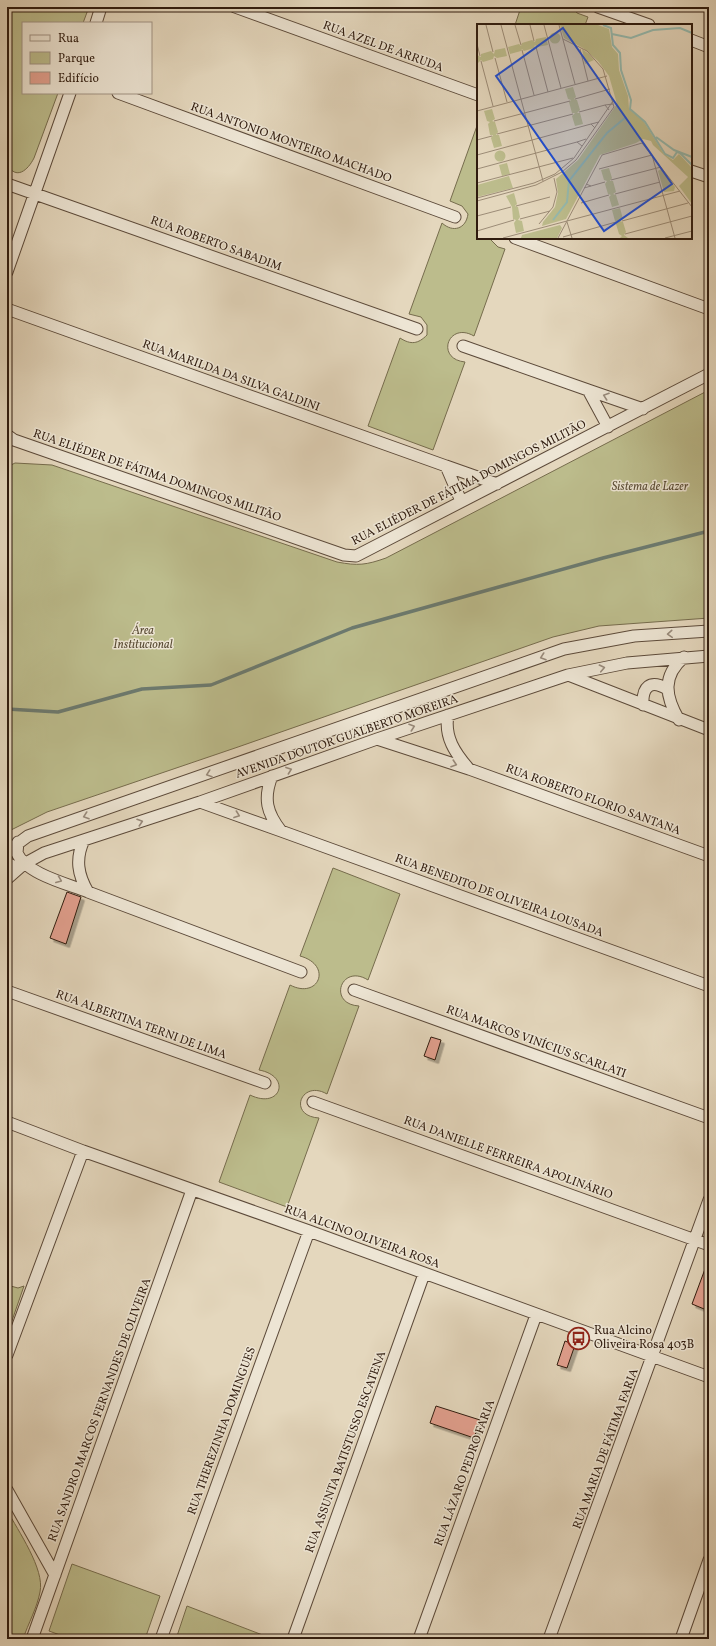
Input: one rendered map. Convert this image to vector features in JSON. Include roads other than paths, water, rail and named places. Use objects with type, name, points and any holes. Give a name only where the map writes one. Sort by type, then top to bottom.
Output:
[{"type":"street","points":[[96,22],[102,7]]},
{"type":"street","name":"RUA AZEL DE ARRUDA","points":[[234,7],[477,95]]},
{"type":"street","points":[[598,7],[646,24]]},
{"type":"street","points":[[692,40],[709,47]]},
{"type":"street","points":[[7,272],[70,94]]},
{"type":"street","name":"RUA ANTONIO MONTEIRO MACHADO","points":[[121,94],[455,216]]},
{"type":"street","points":[[692,171],[709,177]]},
{"type":"street","name":"RUA ROBERTO SABADIM","points":[[7,184],[417,329]]},
{"type":"street","points":[[518,239],[709,309]]},
{"type":"street","name":"RUA MARILDA DA SILVA GALDINI","points":[[7,309],[497,484]]},
{"type":"street","points":[[463,346],[643,409]]},
{"type":"street","name":"RUA ELIÉDER DE FÁTIMA DOMINGOS MILITÃO","points":[[7,435],[14,440],[344,556],[356,556],[709,374]]},
{"type":"street","points":[[588,390],[608,427]]},
{"type":"street","points":[[446,466],[462,501]]},
{"type":"street","name":"AVENIDA DOUTOR GUALBERTO MOREIRA","points":[[8,852],[18,842],[28,836],[564,649],[634,636],[709,631]]},
{"type":"street","name":"AVENIDA DOUTOR GUALBERTO MOREIRA","points":[[10,876],[24,864],[44,853],[200,802],[377,739],[568,675],[627,663],[709,656]]},
{"type":"street","points":[[679,720],[671,706],[667,689],[670,673],[674,666],[684,657]]},
{"type":"street","points":[[568,675],[679,720],[709,730]]},
{"type":"street","points":[[643,705],[642,696],[645,689],[650,685],[661,685],[667,689]]},
{"type":"street","name":"RUA ROBERTO FLORIO SANTANA","points":[[448,715],[447,724],[451,744],[455,753],[469,769]]},
{"type":"street","name":"RUA ROBERTO FLORIO SANTANA","points":[[377,739],[469,769],[709,856]]},
{"type":"street","points":[[272,776],[267,790],[268,804],[272,818],[281,831]]},
{"type":"street","name":"RUA BENEDITO DE OLIVEIRA LOUSADA","points":[[200,802],[709,986]]},
{"type":"street","points":[[84,840],[81,848],[78,869],[81,880],[88,892]]},
{"type":"street","points":[[18,842],[17,853],[24,864],[35,871],[301,972]]},
{"type":"street","points":[[7,863],[13,866],[10,876]]},
{"type":"street","name":"RUA MARCOS VINÍCIUS SCARLATI","points":[[354,990],[709,1118]]},
{"type":"street","name":"RUA ALBERTINA TERNI DE LIMA","points":[[7,991],[265,1083]]},
{"type":"street","name":"RUA DANIELLE FERREIRA APOLINÁRIO","points":[[313,1102],[709,1245]]},
{"type":"street","name":"RUA ALCINO OLIVEIRA ROSA","points":[[7,1122],[83,1151],[309,1231],[709,1377]]},
{"type":"street","points":[[7,1355],[83,1151]]},
{"type":"street","name":"RUA SANDRO MARCOS FERNANDES DE OLIVEIRA","points":[[32,1639],[192,1190]]},
{"type":"street","name":"RUA MARIA DE FÁTIMA FARIA","points":[[550,1639],[709,1200]]},
{"type":"street","name":"RUA THEREZINHA DOMINGUES","points":[[161,1639],[309,1231]]},
{"type":"street","name":"RUA ASSUNTA BATISTUSSO ESCATENA","points":[[293,1639],[424,1274]]},
{"type":"street","name":"RUA LÁZARO PEDRO FARIA","points":[[419,1639],[536,1315]]},
{"type":"street","points":[[7,1490],[55,1575]]},
{"type":"street","points":[[681,1639],[709,1560]]},
{"type":"waterway","points":[[7,709],[58,712],[142,689],[211,685],[352,628],[603,558],[709,531]]},
{"type":"place","name":"Rua Alcino Oliveira Rosa 403B","points":[[579,1338]]},
{"type":"park label","name":"Sistema de Lazer","points":[[650,487]]},
{"type":"park label","name":"Área Institucional","points":[[143,638]]}]
